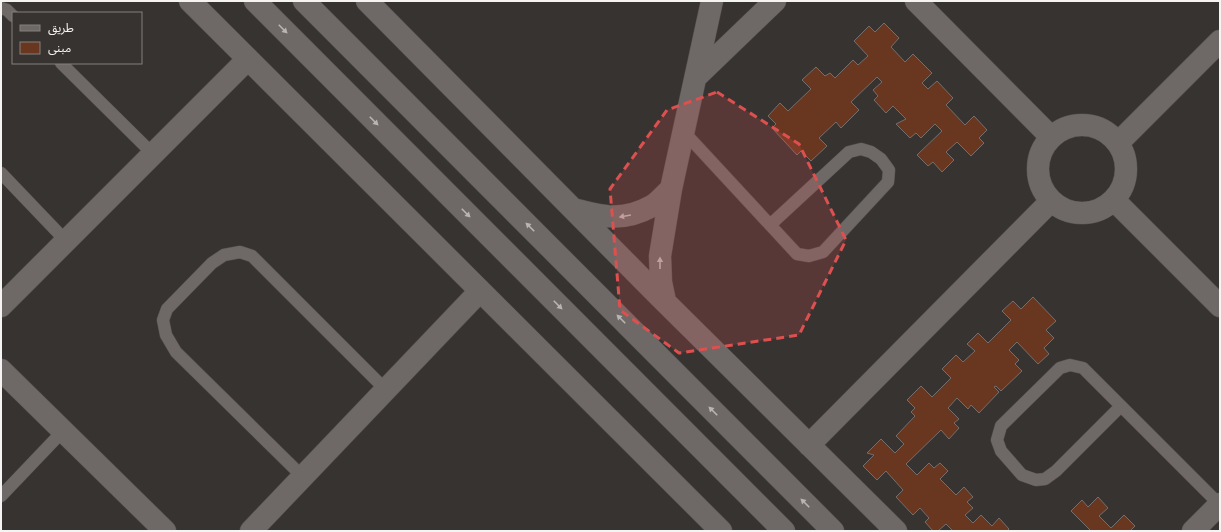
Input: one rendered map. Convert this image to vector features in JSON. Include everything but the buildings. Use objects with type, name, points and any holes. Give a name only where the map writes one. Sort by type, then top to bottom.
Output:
[{"type":"street","points":[[190,1],[721,531]]},
{"type":"street","points":[[255,1],[784,531]]},
{"type":"street","points":[[304,1],[833,531]]},
{"type":"street","points":[[367,1],[896,531]]},
{"type":"street","points":[[665,301],[660,282],[660,256],[671,189],[712,1]]},
{"type":"street","points":[[696,77],[775,1]]},
{"type":"street","points":[[916,1],[1051,137]]},
{"type":"street","points":[[1118,143],[1220,41]]},
{"type":"street","points":[[1,306],[248,59]]},
{"type":"street","points":[[1078,124],[1094,126],[1108,132],[1118,143],[1125,157],[1126,173],[1123,188],[1114,200],[1103,209],[1090,214],[1075,214],[1062,210],[1051,201],[1042,190],[1038,176],[1038,162],[1042,148],[1051,137],[1064,128],[1078,124]]},
{"type":"street","points":[[573,209],[605,217],[626,217],[653,205],[671,189]]},
{"type":"street","points":[[1114,200],[1220,306]]},
{"type":"street","points":[[809,445],[1051,201]]},
{"type":"street","points":[[251,531],[480,291]]},
{"type":"street","points":[[1,370],[165,531]]},
{"type":"street","points":[[1193,531],[1220,504]]},
{"type":"lane","points":[[1,8],[7,10],[12,15]]},
{"type":"lane","points":[[62,64],[153,154]]},
{"type":"lane","points":[[684,132],[770,225],[797,254],[809,256],[823,252],[888,182],[889,170],[881,160],[871,152],[861,149],[849,152],[770,225]]},
{"type":"lane","points":[[1,173],[66,241]]},
{"type":"lane","points":[[303,477],[176,352],[166,335],[163,320],[167,309],[212,263],[224,255],[240,252],[252,256],[386,390]]},
{"type":"lane","points":[[1121,406],[1056,471],[1046,479],[1036,480],[1022,475],[1001,451],[997,440],[1001,426],[1060,368],[1070,365],[1083,368],[1220,504]]},
{"type":"lane","points":[[1,496],[63,431]]},
{"type":"highlighted area","points":[[717,92],[799,144],[846,240],[799,335],[679,353],[620,310],[610,189],[667,110]]}]
